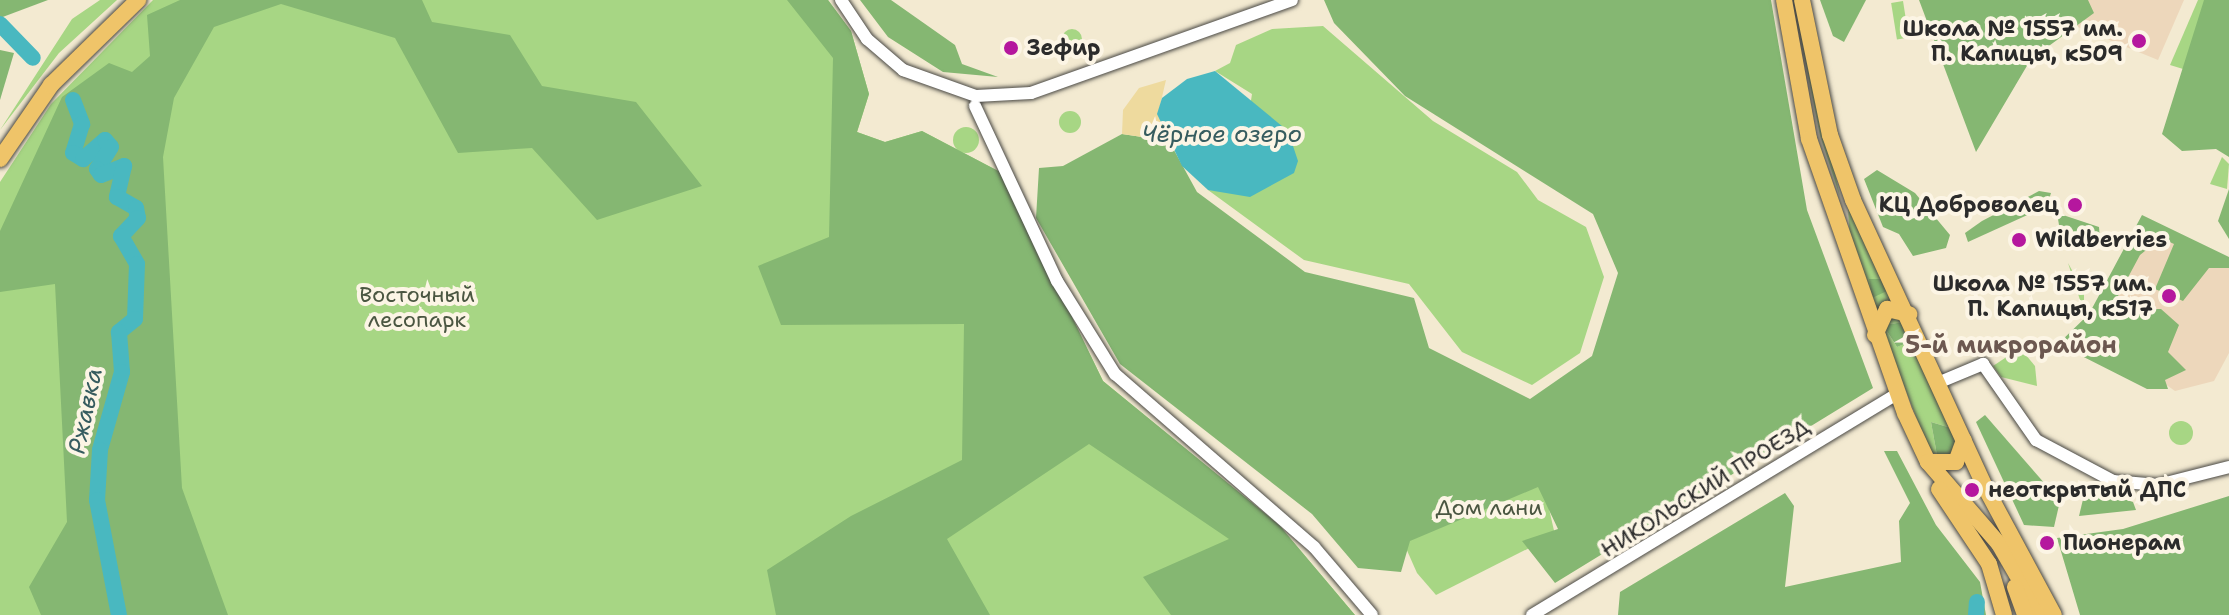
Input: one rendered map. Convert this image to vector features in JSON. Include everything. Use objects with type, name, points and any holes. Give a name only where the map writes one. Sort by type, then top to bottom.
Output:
[{"type":"main road","points":[[0,159],[51,85],[138,0]]},
{"type":"main road","points":[[1784,0],[1830,208],[1875,335],[1897,394],[1945,499],[1989,564],[2004,615]]},
{"type":"main road","points":[[1802,0],[1830,135],[1853,200],[1964,436],[2054,615]]},
{"type":"main road","points":[[1830,208],[1853,200]]},
{"type":"main road","points":[[1875,335],[1887,309],[1909,314]]},
{"type":"main road","points":[[1928,462],[1956,462],[1964,436]]},
{"type":"main road","points":[[1928,462],[2002,548],[2040,615]]},
{"type":"main road","points":[[1945,499],[1979,519]]},
{"type":"main road","points":[[2002,548],[2025,615]]},
{"type":"street","points":[[841,0],[867,39],[903,70],[976,96],[1031,93],[1292,0]]},
{"type":"street","points":[[975,106],[1057,281],[1115,374],[1314,547],[1372,615]]},
{"type":"street","points":[[1940,382],[1983,364],[2036,440],[2113,481],[2158,485],[2229,467]]},
{"type":"street","name":"НИКОЛЬСКИЙ ПРОЕЗД","points":[[1532,615],[1897,394]]},
{"type":"shaded area","name":"Школа № 1557 им. П. Капицы, к509","points":[[2073,0],[2184,0],[2158,60],[2063,21]]},
{"type":"shaded area","name":"Школа № 1557 им. П. Капицы, к517","points":[[2145,218],[2229,259],[2229,353],[2214,381],[2175,391],[2092,332]]},
{"type":"green space","points":[[0,0],[48,0],[0,18]]},
{"type":"green space","points":[[100,0],[117,0],[59,53],[0,130],[72,19]]},
{"type":"green space","name":"Восточный лесопарк","points":[[153,0],[828,0],[851,31],[869,94],[857,132],[885,142],[922,131],[1002,173],[1103,381],[1279,525],[1355,615],[0,615],[0,182],[51,104]]},
{"type":"green space","points":[[180,0],[422,0],[432,22],[510,35],[542,86],[636,102],[702,186],[597,220],[532,148],[458,153],[395,38],[281,4],[214,27],[174,98],[163,157],[182,488],[228,615],[41,615],[29,587],[67,522],[55,284],[0,292],[0,231],[62,97],[109,63],[132,72],[150,56],[147,15]]},
{"type":"green space","points":[[787,0],[828,0],[851,31],[869,94],[857,132],[885,142],[922,131],[1002,173],[1103,381],[1279,525],[1355,615],[1171,615],[1143,577],[1229,539],[1089,444],[947,539],[990,615],[776,615],[767,570],[851,516],[962,460],[964,324],[781,325],[758,266],[829,237],[833,58]]},
{"type":"green space","points":[[860,0],[891,0],[955,45],[962,64],[998,77],[943,72],[888,37]]},
{"type":"green space","points":[[1324,0],[1771,0],[1807,210],[1873,388],[1555,583],[1522,541],[1558,529],[1538,487],[1410,541],[1401,572],[1358,568],[1312,514],[1120,364],[1036,218],[1039,168],[1063,166],[1122,134],[1169,141],[1197,192],[1305,272],[1414,298],[1429,348],[1530,399],[1592,356],[1618,273],[1593,214],[1405,96],[1334,23]]},
{"type":"green space","points":[[1793,0],[1798,0],[1840,197],[1820,135]]},
{"type":"green space","points":[[1820,0],[1866,0],[1844,42],[1833,36]]},
{"type":"green space","points":[[1919,0],[2088,0],[2094,13],[2031,59],[1976,152]]},
{"type":"green space","points":[[2198,0],[2229,0],[2229,83],[2170,65]]},
{"type":"green space","points":[[2204,0],[2229,0],[2229,157],[2216,149],[2182,151],[2162,134]]},
{"type":"green space","points":[[1903,1],[1909,38],[1897,39],[1891,3]]},
{"type":"green space","points":[[1323,26],[1433,121],[1517,172],[1538,200],[1586,227],[1604,277],[1580,353],[1532,385],[1462,352],[1409,284],[1304,260],[1208,190],[1237,191],[1252,94],[1215,71],[1230,63],[1236,45],[1272,29]]},
{"type":"green space","points":[[1072,29],[1079,32],[1082,39],[1079,46],[1072,49],[1065,46],[1062,39],[1065,32]]},
{"type":"green space","points":[[0,50],[14,53],[0,100]]},
{"type":"green space","points":[[1070,111],[1078,114],[1081,122],[1078,130],[1070,133],[1062,130],[1059,122],[1062,114]]},
{"type":"green space","points":[[966,127],[975,131],[979,140],[975,149],[966,153],[957,149],[953,140],[957,131]]},
{"type":"green space","points":[[2222,157],[2229,164],[2227,189],[2210,184]]},
{"type":"green space","points":[[1877,170],[1915,193],[1950,235],[1946,248],[1913,256],[1899,234],[1883,227],[1864,179]]},
{"type":"green space","points":[[2229,189],[2229,239],[2218,221]]},
{"type":"green space","points":[[2039,191],[2051,193],[2047,206],[1968,242],[1965,233]]},
{"type":"green space","points":[[1848,208],[1898,302],[1873,312],[1850,242]]},
{"type":"green space","points":[[2057,213],[2099,227],[2100,239],[2082,246],[2072,229],[2060,231]]},
{"type":"green space","points":[[2142,215],[2229,257],[2229,268],[2209,268],[2183,301],[2155,289],[2174,244],[2161,238],[2140,255],[2118,296],[2121,309],[2161,309],[2179,325],[2168,352],[2186,370],[2165,380],[2168,389],[2147,389],[2058,344],[2089,314]]},
{"type":"green space","points":[[2068,263],[2084,292],[2084,300],[2072,309],[2080,300]]},
{"type":"green space","points":[[1869,279],[1884,279],[1889,290],[1872,298]]},
{"type":"green space","points":[[1889,315],[1907,318],[1959,436],[1956,442],[1951,428],[1931,422],[1937,454],[1930,452],[1882,330],[1884,326],[1897,347],[1911,341],[1904,322],[1884,325]]},
{"type":"green space","points":[[1904,322],[1912,341],[1897,347],[1883,325]]},
{"type":"green space","points":[[2020,348],[2035,366],[2037,386],[2001,377],[1993,366]]},
{"type":"green space","points":[[1985,415],[2060,501],[2054,527],[2024,525],[1976,422]]},
{"type":"green space","points":[[2181,421],[2192,428],[2193,433],[2186,444],[2181,445],[2170,438],[2169,433],[2176,422]]},
{"type":"green space","points":[[1931,422],[1951,428],[1957,446],[1948,457],[1937,455]]},
{"type":"green space","name":"Дом лани","points":[[1534,443],[1555,535],[1436,595],[1417,573],[1390,512]]},
{"type":"green space","points":[[1884,451],[1897,451],[1936,525],[1980,582],[1986,615],[1618,615],[1620,592],[1785,493],[1794,506],[1785,587],[1901,562],[1899,521],[1910,503]]},
{"type":"green space","points":[[2086,487],[2133,502],[2136,510],[2079,516]]},
{"type":"green space","points":[[2229,496],[2229,615],[2080,615],[2057,538],[2123,529]]},
{"type":"sand","points":[[1166,80],[1158,114],[1169,141],[1122,134],[1123,110],[1139,88]]},
{"type":"water","name":"Чёрное озеро","points":[[1215,71],[1288,131],[1298,161],[1294,173],[1250,197],[1208,190],[1182,166],[1157,114],[1162,98],[1187,79]]},
{"type":"waterway","name":"Ржавка","points":[[0,24],[33,58]]},
{"type":"waterway","name":"Ржавка","points":[[73,100],[82,124],[73,153],[83,159],[105,140],[111,147],[97,169],[101,175],[124,166],[117,197],[136,208],[138,218],[121,236],[137,264],[135,319],[119,332],[122,372],[100,450],[97,500],[119,615]]},
{"type":"waterway","name":"Ржавка","points":[[1976,615],[1977,602]]},
{"type":"place","name":"Школа № 1557 им. П. Капицы, к509","points":[[2139,41]]},
{"type":"place","name":"Зефир","points":[[1011,48]]},
{"type":"place","name":"КЦ Доброволец","points":[[2075,205]]},
{"type":"place","name":"Wildberries","points":[[2019,240]]},
{"type":"place","name":"Школа № 1557 им. П. Капицы, к517","points":[[2169,296]]},
{"type":"place","name":"неоткрытый ДПС","points":[[1972,490]]},
{"type":"place","name":"Пионерам","points":[[2047,543]]},
{"type":"district","name":"5-й микрорайон","points":[[2011,346]]}]
